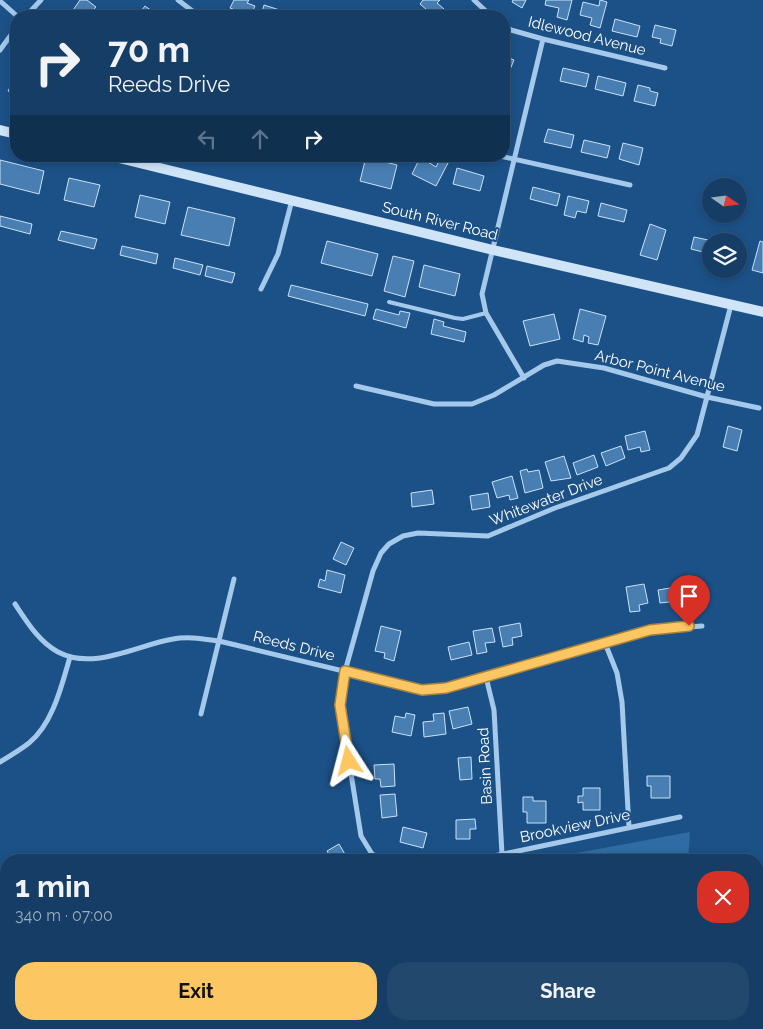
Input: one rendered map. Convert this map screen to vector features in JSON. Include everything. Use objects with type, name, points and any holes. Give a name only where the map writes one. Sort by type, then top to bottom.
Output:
[{"type":"street","points":[[32,10],[41,0]]},
{"type":"street","points":[[178,0],[191,10]]},
{"type":"street","points":[[474,0],[485,10]]},
{"type":"street","points":[[0,1],[10,10]]},
{"type":"street","name":"Idlewood Avenue","points":[[510,29],[665,68]]},
{"type":"street","points":[[0,50],[10,36]]},
{"type":"street","points":[[524,378],[486,313],[482,294],[543,39]]},
{"type":"street","points":[[510,159],[630,185]]},
{"type":"street","name":"South River Road","points":[[136,162],[492,250],[763,312]]},
{"type":"street","points":[[261,289],[278,254],[292,199]]},
{"type":"street","name":"Whitewater Drive","points":[[345,671],[373,571],[381,553],[389,544],[402,536],[418,533],[488,536],[555,508],[669,468],[681,458],[697,435],[731,305]]},
{"type":"street","name":"Arbor Point Avenue","points":[[356,386],[434,404],[472,404],[494,395],[544,365],[557,361],[604,368],[708,397],[759,408]]},
{"type":"street","points":[[201,714],[234,579]]},
{"type":"street","name":"Reeds Drive","points":[[15,604],[29,624],[48,644],[70,656],[97,658],[173,639],[193,637],[219,641],[422,690],[446,688],[650,630],[702,626]]},
{"type":"street","points":[[605,643],[617,673],[622,702],[629,828]]},
{"type":"street","points":[[0,762],[31,742],[48,717],[58,696],[70,656]]},
{"type":"street","points":[[345,671],[340,705],[361,836],[372,854]]},
{"type":"street","name":"Basin Road","points":[[486,677],[494,710],[502,854]]},
{"type":"street","name":"Brookview Drive","points":[[502,854],[680,817]]},
{"type":"lane","points":[[389,302],[455,318],[486,313]]},
{"type":"shaded area","points":[[690,832],[688,854],[571,854]]},
{"type":"building","points":[[80,0],[87,0],[96,7],[93,10],[73,10]]},
{"type":"building","points":[[234,0],[249,0],[247,3],[255,6],[253,10],[235,10],[230,8]]},
{"type":"building","points":[[423,0],[440,0],[437,3],[444,9],[427,10],[420,4]]},
{"type":"building","points":[[513,0],[526,0],[522,8],[512,2]]},
{"type":"building","points":[[546,0],[572,0],[567,20],[557,17],[559,8],[545,5]]},
{"type":"building","points":[[600,0],[607,2],[600,28],[590,25],[592,18],[580,15],[583,2],[599,6]]},
{"type":"building","points":[[264,5],[280,10],[263,10]]},
{"type":"building","points":[[145,6],[151,10],[142,10]]},
{"type":"building","points":[[615,19],[640,26],[637,37],[612,31]]},
{"type":"building","points":[[655,25],[676,30],[672,46],[660,43],[661,39],[652,37]]},
{"type":"building","points":[[510,58],[514,60],[510,70]]},
{"type":"building","points":[[563,68],[589,74],[586,87],[560,81]]},
{"type":"building","points":[[598,76],[626,83],[623,96],[595,89]]},
{"type":"building","points":[[638,85],[650,88],[650,91],[658,93],[655,106],[634,101]]},
{"type":"building","points":[[548,129],[574,135],[571,148],[544,142]]},
{"type":"building","points":[[584,140],[610,146],[607,158],[581,152]]},
{"type":"building","points":[[623,143],[643,148],[639,165],[619,159]]},
{"type":"building","points":[[0,160],[44,171],[39,194],[0,184]]},
{"type":"building","points":[[365,162],[385,162],[397,165],[391,189],[360,181]]},
{"type":"building","points":[[418,162],[428,162],[436,167],[438,162],[448,163],[436,186],[412,174]]},
{"type":"building","points":[[457,168],[484,176],[480,191],[453,184]]},
{"type":"building","points":[[69,178],[100,185],[94,207],[64,200]]},
{"type":"building","points":[[533,187],[560,194],[557,206],[530,199]]},
{"type":"building","points":[[140,195],[170,202],[165,224],[135,217]]},
{"type":"building","points":[[568,196],[589,201],[586,213],[577,211],[575,218],[564,215]]},
{"type":"building","points":[[601,203],[627,210],[624,222],[598,216]]},
{"type":"building","points":[[188,207],[235,218],[229,246],[181,235]]},
{"type":"building","points":[[0,216],[32,224],[30,234],[0,226]]},
{"type":"building","points":[[650,224],[666,230],[657,260],[640,255]]},
{"type":"building","points":[[61,231],[97,239],[94,249],[58,240]]},
{"type":"building","points":[[694,237],[702,239],[702,252],[691,249]]},
{"type":"building","points":[[327,241],[378,254],[372,276],[321,263]]},
{"type":"building","points":[[760,241],[763,242],[763,273],[752,270]]},
{"type":"building","points":[[122,246],[158,254],[156,264],[120,255]]},
{"type":"building","points":[[393,256],[414,261],[405,297],[384,291]]},
{"type":"building","points":[[175,258],[203,265],[200,275],[173,268]]},
{"type":"building","points":[[424,265],[460,274],[455,296],[419,287]]},
{"type":"building","points":[[207,266],[235,273],[232,283],[205,276]]},
{"type":"building","points":[[291,285],[368,304],[365,316],[288,296]]},
{"type":"building","points":[[376,309],[399,315],[400,311],[410,313],[406,328],[373,319]]},
{"type":"building","points":[[580,309],[606,316],[598,345],[588,343],[589,337],[584,335],[583,342],[573,339]]},
{"type":"building","points":[[554,314],[560,339],[530,346],[523,321]]},
{"type":"building","points":[[434,319],[444,322],[443,326],[466,332],[464,342],[431,334]]},
{"type":"building","points":[[728,426],[742,430],[737,451],[723,447]]},
{"type":"building","points":[[645,431],[650,450],[641,452],[640,447],[628,450],[625,436]]},
{"type":"building","points":[[621,446],[625,458],[606,466],[601,453]]},
{"type":"building","points":[[594,455],[598,467],[577,475],[573,463]]},
{"type":"building","points":[[564,456],[571,478],[551,481],[545,462]]},
{"type":"building","points":[[527,469],[528,472],[539,470],[543,488],[525,493],[520,471]]},
{"type":"building","points":[[512,476],[518,498],[510,500],[509,495],[497,498],[492,482]]},
{"type":"building","points":[[432,490],[434,504],[412,507],[411,493]]},
{"type":"building","points":[[488,493],[490,507],[472,510],[470,496]]},
{"type":"building","points":[[341,542],[354,548],[346,565],[333,559]]},
{"type":"building","points":[[327,570],[345,575],[341,593],[318,587],[320,579],[325,581]]},
{"type":"building","points":[[644,584],[648,603],[639,605],[640,611],[630,612],[626,587]]},
{"type":"building","points":[[676,587],[678,601],[660,603],[658,590]]},
{"type":"building","points":[[520,623],[522,636],[512,638],[513,645],[503,647],[499,627]]},
{"type":"building","points":[[381,626],[401,631],[394,661],[384,658],[385,653],[375,651]]},
{"type":"building","points":[[492,628],[495,642],[485,643],[487,652],[477,654],[473,631]]},
{"type":"building","points":[[469,642],[472,655],[451,660],[448,647]]},
{"type":"building","points":[[468,707],[472,724],[453,729],[449,711]]},
{"type":"building","points":[[406,713],[415,715],[411,736],[392,732],[395,716],[405,718]]},
{"type":"building","points":[[444,713],[446,734],[424,737],[423,722],[434,721],[433,714]]},
{"type":"building","points":[[471,757],[472,779],[460,780],[458,758]]},
{"type":"building","points":[[394,764],[395,786],[381,787],[380,779],[375,779],[374,765]]},
{"type":"building","points":[[647,776],[670,776],[670,798],[651,798],[651,786],[647,786]]},
{"type":"building","points":[[583,788],[600,788],[600,810],[583,810],[583,802],[578,803],[578,796],[583,796]]},
{"type":"building","points":[[395,794],[397,816],[382,818],[380,795]]},
{"type":"building","points":[[523,797],[533,797],[533,801],[546,801],[546,823],[527,823],[527,812],[523,812]]},
{"type":"building","points":[[475,819],[476,829],[470,829],[470,839],[456,839],[456,820]]},
{"type":"building","points":[[403,827],[427,833],[423,848],[400,842]]},
{"type":"building","points":[[339,844],[345,854],[329,854],[327,851]]},
{"type":"route","points":[[349,761],[340,705],[345,671],[422,690],[446,688],[650,630],[689,626]]}]
